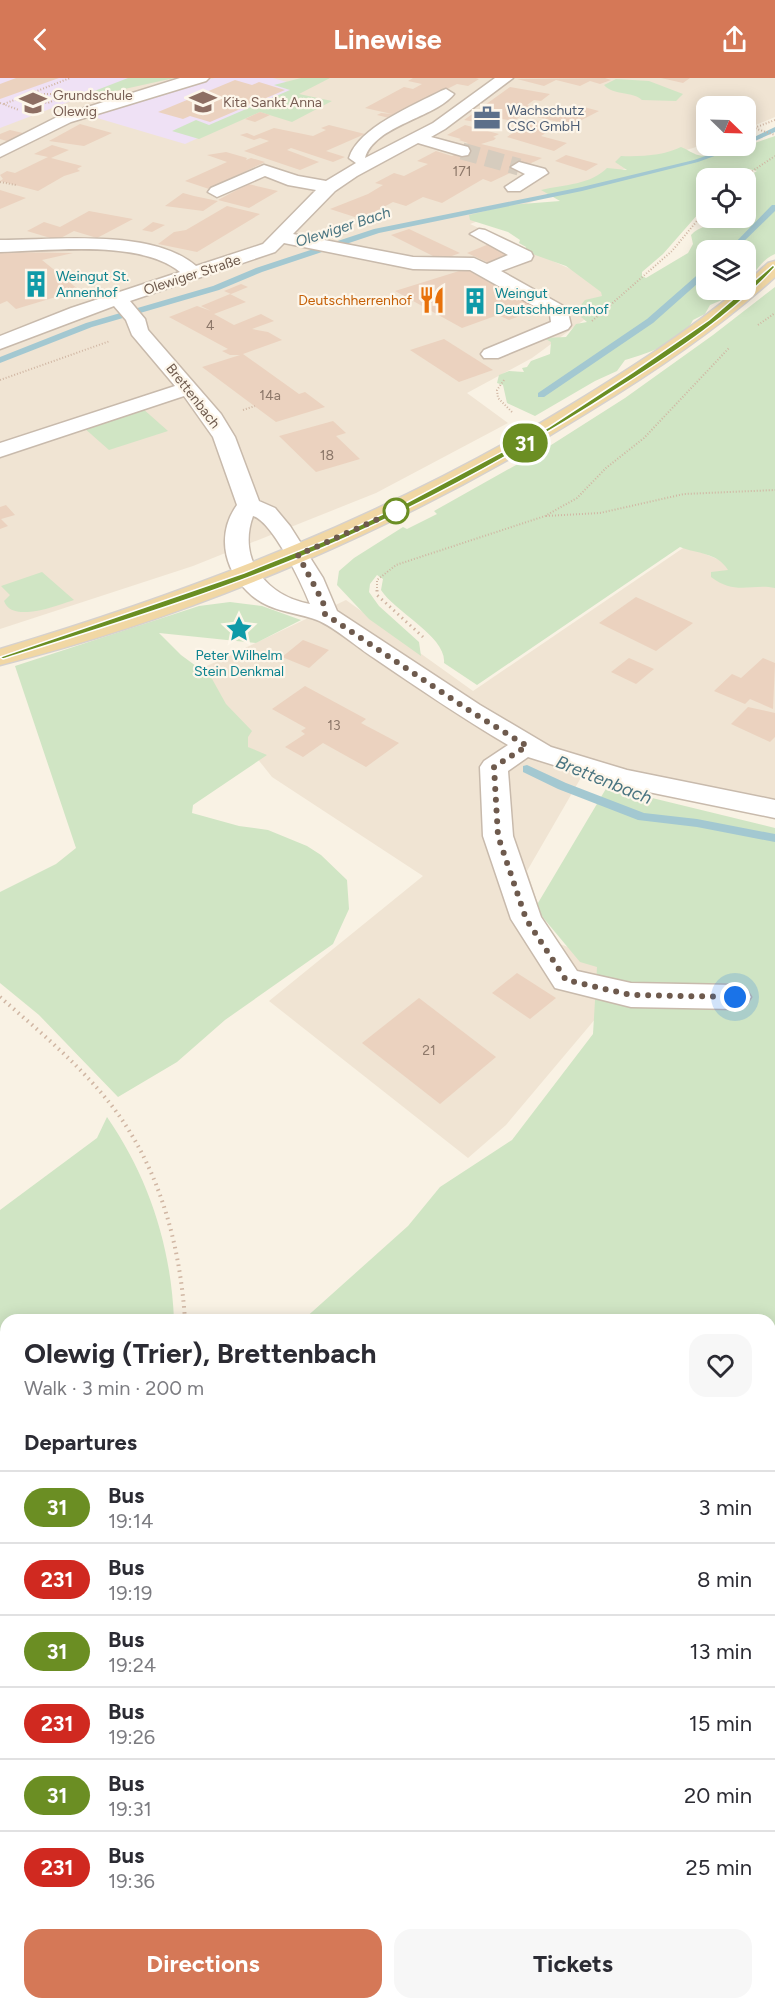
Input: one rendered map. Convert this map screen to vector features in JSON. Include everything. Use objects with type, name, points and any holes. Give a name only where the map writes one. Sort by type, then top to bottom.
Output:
[{"type":"main road","points":[[0,657],[119,620],[247,574],[298,555],[409,505],[552,428],[711,322],[775,267]]},
{"type":"street","points":[[0,152],[65,119],[174,84],[201,78]]},
{"type":"street","name":"Olewiger Straße","points":[[0,343],[127,309],[194,274],[262,252],[329,187],[369,162],[418,138],[451,118],[505,78]]},
{"type":"street","points":[[369,162],[355,155],[370,140],[402,117],[446,94]]},
{"type":"street","points":[[418,138],[462,151]]},
{"type":"street","points":[[514,187],[540,173],[519,167]]},
{"type":"street","points":[[217,192],[264,170],[294,181],[329,187]]},
{"type":"street","points":[[478,234],[524,256],[487,270]]},
{"type":"street","points":[[280,237],[413,263],[435,265],[465,262],[487,270],[555,307],[563,319],[561,325],[550,332],[491,354]]},
{"type":"street","points":[[0,246],[103,247],[140,251],[175,260],[194,274]]},
{"type":"street","name":"Brettenbach","points":[[127,309],[139,331],[189,388],[224,437],[249,505]]},
{"type":"street","points":[[0,450],[189,388]]},
{"type":"street","points":[[325,614],[323,602],[298,555],[267,513],[249,505],[238,517],[236,549],[247,574],[261,592],[272,599],[303,611],[325,614],[527,746],[542,753],[624,778],[775,809]]},
{"type":"street","points":[[527,746],[494,767],[498,836],[526,919],[566,980],[631,995],[735,997]]},
{"type":"path","points":[[3,105],[70,78]]},
{"type":"path","points":[[775,120],[754,128],[775,135]]},
{"type":"path","points":[[756,169],[775,156]]},
{"type":"path","points":[[0,182],[16,185]]},
{"type":"path","points":[[0,380],[118,338]]},
{"type":"path","points":[[416,674],[431,663],[432,648],[377,595],[378,580],[381,575],[428,552],[545,516],[577,498],[606,468],[644,438],[730,347]]},
{"type":"path","points":[[545,516],[600,513],[684,494],[775,490]]},
{"type":"path","points":[[0,997],[48,1039],[112,1107],[143,1158],[169,1220],[180,1261],[184,1314]]},
{"type":"shaded area","points":[[0,78],[775,78],[775,117],[756,125],[756,96],[696,96],[696,147],[624,169],[470,224],[622,292],[532,358],[467,393],[508,423],[376,493],[193,566],[0,629]]},
{"type":"shaded area","name":"Grundschule Olewig","points":[[0,78],[131,78],[0,128]]},
{"type":"shaded area","name":"Kita Sankt Anna","points":[[215,78],[273,78],[308,88],[185,144],[87,115],[176,86]]},
{"type":"shaded area","points":[[686,546],[775,583],[775,804],[590,762],[527,871],[550,940],[603,961],[607,1005],[506,1125],[468,1158],[269,1001],[423,876],[272,777],[190,674],[346,600],[473,691]]},
{"type":"green space","points":[[128,78],[174,78],[93,96],[84,95]]},
{"type":"green space","points":[[301,78],[330,78],[299,94],[332,101],[292,122],[260,112],[199,139],[172,131],[196,120],[209,125],[290,90],[274,85]]},
{"type":"green space","points":[[616,79],[649,81],[683,94],[676,101],[642,100],[634,95],[613,91],[604,85]]},
{"type":"green space","points":[[775,136],[775,254],[765,260],[756,270],[756,240],[696,240],[696,300],[722,300],[710,305],[705,314],[693,320],[688,328],[673,341],[625,360],[617,371],[595,381],[535,416],[507,403],[503,385],[497,383],[499,375],[509,371],[524,372],[522,368],[527,367],[531,361],[550,354],[551,342],[544,338],[566,337],[576,324],[587,322],[581,317],[580,306],[585,300],[602,296],[601,292],[566,266],[524,251],[526,247],[508,232],[470,220],[469,215],[509,205],[560,201],[541,190],[585,181],[607,168],[627,170],[615,162],[621,156],[653,155],[681,147],[696,156],[756,156],[756,143]]},
{"type":"green space","points":[[775,287],[775,588],[736,588],[720,583],[711,577],[711,572],[728,570],[723,564],[712,557],[680,547],[477,685],[444,663],[443,653],[429,634],[381,590],[383,579],[377,575],[370,584],[369,592],[379,606],[419,642],[421,656],[369,619],[337,585],[339,571],[354,558],[403,527],[407,529],[437,514],[434,511],[548,447],[625,398]]},
{"type":"green space","points":[[142,408],[168,431],[109,450],[83,427]]},
{"type":"green space","points":[[42,572],[74,600],[36,611],[16,611],[9,608],[4,601],[10,595],[1,586]]},
{"type":"green space","points":[[230,602],[262,606],[301,620],[256,643],[159,633],[181,655],[211,677],[226,704],[252,731],[248,737],[248,747],[267,755],[193,805],[192,813],[239,826],[268,830],[307,846],[321,855],[347,880],[349,909],[333,944],[225,1020],[177,1062],[118,1097],[39,1015],[0,983],[0,892],[56,864],[76,848],[15,666],[199,606]]},
{"type":"green space","points":[[607,787],[775,828],[775,1314],[310,1314],[408,1226],[440,1187],[512,1140],[593,1034],[597,967],[580,962],[535,908]]},
{"type":"green space","points":[[107,1117],[135,1164],[146,1189],[163,1239],[174,1314],[0,1314],[0,1210],[97,1138]]},
{"type":"building","points":[[16,78],[59,78],[0,99],[0,84]]},
{"type":"building","points":[[413,78],[479,79],[468,86],[457,84],[389,118],[377,115],[392,114],[365,108],[404,87],[413,89],[422,84],[408,81]]},
{"type":"building","points":[[605,78],[611,80],[600,84],[590,81],[580,86],[556,80],[544,86],[517,79]]},
{"type":"building","points":[[661,78],[690,78],[683,83]]},
{"type":"building","points":[[235,80],[252,85],[259,82],[285,90],[210,122],[190,116],[183,119],[158,112]]},
{"type":"building","points":[[510,87],[550,94],[541,101],[534,100],[527,105],[533,107],[514,121],[502,119],[493,125],[464,120]]},
{"type":"building","points":[[580,106],[599,111],[572,125],[537,117],[549,110],[565,115]]},
{"type":"building","points":[[260,112],[270,115],[255,122],[245,119]]},
{"type":"building","points":[[531,120],[558,126],[541,136],[567,143],[554,151],[507,137]]},
{"type":"building","points":[[80,124],[112,133],[84,146],[49,141]]},
{"type":"building","points":[[329,125],[365,134],[326,151],[345,157],[333,162],[291,148],[287,150],[319,162],[300,170],[244,151],[269,141],[260,138],[254,140],[240,135],[247,133],[254,136],[274,128],[313,136],[326,130],[321,128]]},
{"type":"building","points":[[465,125],[499,134],[493,137],[496,138],[494,140],[481,144],[542,158],[491,182],[483,179],[442,203],[423,197],[406,206],[393,202],[361,219],[330,209],[368,194],[383,185],[375,183],[394,173],[404,176],[428,164],[417,161],[436,151],[452,156],[467,148],[469,146],[465,145],[468,143],[447,135]]},
{"type":"building","points":[[10,130],[27,134],[10,142],[0,139],[0,134]]},
{"type":"building","points":[[52,145],[69,150],[51,158],[82,166],[77,169],[80,171],[64,176],[38,191],[0,181],[3,179],[0,175],[7,171],[15,173],[48,157],[34,154]]},
{"type":"building","points":[[226,152],[247,158],[246,160],[251,158],[265,162],[209,189],[185,181],[227,162],[207,155]]},
{"type":"building","points":[[566,155],[598,164],[586,171],[555,161]]},
{"type":"building","points":[[248,184],[278,191],[249,208],[218,200]]},
{"type":"building","points":[[0,190],[26,198],[0,209]]},
{"type":"building","points":[[183,193],[218,201],[203,211],[165,206]]},
{"type":"building","points":[[227,206],[260,214],[197,252],[158,244],[174,232],[186,230]]},
{"type":"building","points":[[89,211],[133,219],[97,238],[74,231],[57,240],[27,231],[44,222],[60,227]]},
{"type":"building","points":[[153,222],[165,225],[152,232],[142,230]]},
{"type":"building","points":[[409,229],[460,253],[441,260],[391,235]]},
{"type":"building","points":[[489,244],[511,255],[489,263],[467,253]]},
{"type":"building","name":"Weingut St. Annenhof","points":[[0,252],[73,253],[42,260],[79,290],[16,309],[7,301],[0,304]]},
{"type":"building","name":"Weingut Deutschherrenhof","points":[[472,267],[547,306],[509,320],[498,315],[462,328],[395,291]]},
{"type":"building","points":[[241,284],[248,287],[231,294],[224,291]]},
{"type":"building","points":[[230,294],[246,302],[214,314],[234,325],[261,314],[274,321],[252,329],[268,332],[282,340],[243,354],[299,394],[305,392],[325,407],[276,422],[202,367],[240,355],[230,355],[222,351],[228,349],[169,317],[197,306],[211,311],[201,306]]},
{"type":"building","points":[[444,339],[493,370],[459,382],[410,350]]},
{"type":"building","points":[[333,421],[346,433],[336,436],[360,459],[316,472],[279,436]]},
{"type":"building","points":[[6,505],[15,515],[1,519],[8,526],[0,529],[0,507]]},
{"type":"building","points":[[636,597],[693,623],[656,651],[599,623]]},
{"type":"building","points":[[303,640],[329,650],[309,668],[282,657]]},
{"type":"building","points":[[629,658],[654,669],[636,684],[611,672]]},
{"type":"building","points":[[763,658],[775,663],[773,709],[750,699],[745,704],[714,691],[732,674],[741,678]]},
{"type":"building","points":[[305,686],[366,719],[361,723],[399,743],[366,767],[323,743],[303,757],[285,747],[305,734],[301,731],[306,728],[272,709]]},
{"type":"building","points":[[748,707],[775,713],[775,737],[770,742],[731,724]]},
{"type":"building","points":[[517,973],[556,998],[530,1019],[492,993]]},
{"type":"building","points":[[419,998],[496,1057],[440,1104],[362,1043]]},
{"type":"waterway","name":"Olewiger Bach","points":[[756,138],[775,129]]},
{"type":"waterway","name":"Olewiger Bach","points":[[0,360],[89,325],[216,288],[259,270],[377,231],[582,189],[710,156]]},
{"type":"waterway","name":"Brettenbach","points":[[741,240],[775,207]]},
{"type":"waterway","name":"Brettenbach","points":[[541,395],[650,321],[696,281]]},
{"type":"waterway","name":"Brettenbach","points":[[527,769],[562,786],[642,817],[697,823],[775,838]]},
{"type":"tunnel","points":[[462,151],[519,167]]},
{"type":"bus line","name":"31","points":[[0,657],[178,600],[298,555],[409,505],[552,428],[636,374],[711,322],[775,267]]},
{"type":"place","name":"Kita Sankt Anna","points":[[203,102]]},
{"type":"place","name":"Grundschule Olewig","points":[[33,103]]},
{"type":"place","name":"Wachschutz CSC GmbH","points":[[487,118]]},
{"type":"place","name":"Weingut St. Annenhof","points":[[36,284]]},
{"type":"place","name":"Deutschherrenhof","points":[[432,300]]},
{"type":"place","name":"Weingut Deutschherrenhof","points":[[475,301]]},
{"type":"place","name":"Peter Wilhelm Stein Denkmal","points":[[239,629]]},
{"type":"route","points":[[396,511],[298,555],[323,602],[325,614],[470,711],[527,746],[494,767],[498,836],[526,919],[566,980],[631,995],[735,997]]}]
